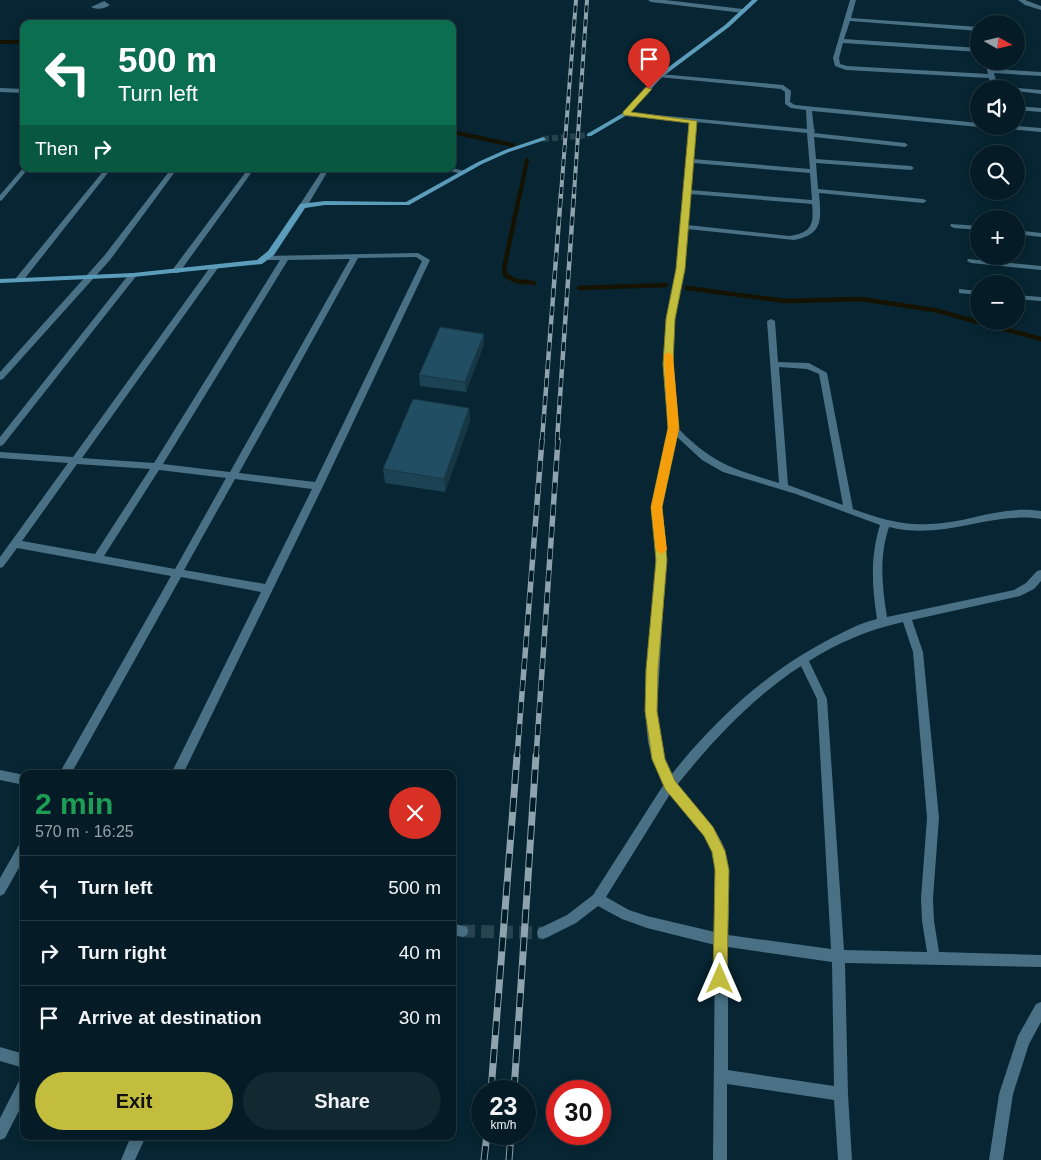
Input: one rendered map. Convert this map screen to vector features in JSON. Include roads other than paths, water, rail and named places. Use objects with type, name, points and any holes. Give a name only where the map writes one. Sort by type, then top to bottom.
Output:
[{"type":"street","points":[[650,0],[743,11]]},
{"type":"street","points":[[589,135],[625,114],[660,76],[689,56],[755,0]]},
{"type":"street","points":[[853,0],[836,63],[842,67],[1041,74]]},
{"type":"street","points":[[1021,0],[1041,8]]},
{"type":"street","points":[[848,19],[970,28]]},
{"type":"street","points":[[841,40],[970,49]]},
{"type":"street","points":[[990,70],[993,80]]},
{"type":"street","points":[[660,76],[783,88],[788,91],[789,105],[809,109],[970,124]]},
{"type":"street","points":[[1,91],[20,91]]},
{"type":"street","points":[[1025,91],[1041,92]]},
{"type":"street","points":[[684,227],[797,238],[808,232],[816,224],[812,133],[809,109]]},
{"type":"street","points":[[1025,109],[1041,110]]},
{"type":"street","points":[[625,114],[812,133],[905,145]]},
{"type":"street","points":[[693,121],[680,269],[670,319],[668,364],[674,428],[656,507],[661,560],[652,670],[651,711],[658,759],[670,785],[709,831],[718,851],[722,870],[720,940],[720,1160]]},
{"type":"street","points":[[1025,129],[1041,130]]},
{"type":"street","points":[[303,206],[325,203],[407,204],[462,172],[507,151],[543,139]]},
{"type":"street","points":[[690,161],[814,170]]},
{"type":"street","points":[[813,161],[912,168]]},
{"type":"street","points":[[456,171],[462,172]]},
{"type":"street","points":[[0,199],[22,172]]},
{"type":"street","points":[[19,280],[39,258],[106,172]]},
{"type":"street","points":[[0,377],[115,248],[172,172]]},
{"type":"street","points":[[176,271],[249,172]]},
{"type":"street","points":[[267,258],[324,172]]},
{"type":"street","points":[[687,192],[816,202]]},
{"type":"street","points":[[815,192],[923,201]]},
{"type":"street","points":[[954,226],[970,227]]},
{"type":"street","points":[[1025,233],[1041,235]]},
{"type":"street","points":[[0,281],[133,275],[214,268],[259,262],[267,258],[418,255],[426,260],[179,770]]},
{"type":"street","points":[[67,770],[179,574],[232,474],[355,257]]},
{"type":"street","points":[[97,559],[157,466],[285,258]]},
{"type":"street","points":[[1011,265],[1041,268]]},
{"type":"street","points":[[0,564],[74,459],[214,268]]},
{"type":"street","points":[[0,443],[133,275]]},
{"type":"street","points":[[962,291],[970,292]]},
{"type":"street","points":[[1025,298],[1041,300]]},
{"type":"street","points":[[771,321],[784,487]]},
{"type":"street","points":[[775,364],[809,366],[822,372],[849,510]]},
{"type":"street","points":[[674,428],[698,452],[716,464],[884,524],[928,528],[949,527],[1002,512],[1041,515]]},
{"type":"street","points":[[0,455],[157,466],[318,486]]},
{"type":"street","points":[[883,622],[876,574],[877,544],[884,524]]},
{"type":"street","points":[[15,544],[268,589]]},
{"type":"street","points":[[542,933],[566,923],[597,899],[670,785],[706,741],[758,691],[803,660],[852,632],[883,622],[1016,593],[1030,586],[1041,574]]},
{"type":"street","points":[[906,617],[918,652],[933,818],[927,898],[928,921],[934,958]]},
{"type":"street","points":[[803,660],[818,686],[822,699],[838,956],[841,1094],[845,1160]]},
{"type":"street","points":[[0,775],[20,779]]},
{"type":"street","points":[[0,890],[20,854]]},
{"type":"street","points":[[597,899],[640,920],[720,940],[838,956],[1041,960]]},
{"type":"street","points":[[996,1160],[1006,1094],[1023,1041],[1041,1009]]},
{"type":"street","points":[[0,1054],[20,1060]]},
{"type":"street","points":[[720,1076],[841,1094]]},
{"type":"street","points":[[0,1133],[20,1094]]},
{"type":"street","points":[[128,1160],[137,1140]]},
{"type":"waterway","points":[[0,42],[20,42]]},
{"type":"waterway","points":[[456,133],[513,145]]},
{"type":"waterway","points":[[520,194],[527,160]]},
{"type":"waterway","points":[[520,193],[504,268],[505,275],[516,281],[534,283]]},
{"type":"waterway","points":[[579,288],[666,285]]},
{"type":"waterway","points":[[687,288],[785,301],[861,299],[934,310],[1041,339]]},
{"type":"tunnel","points":[[543,139],[589,135]]},
{"type":"tunnel","points":[[462,931],[543,933]]},
{"type":"railway","points":[[561,194],[576,0]]},
{"type":"railway","points":[[574,194],[587,0]]},
{"type":"railway","points":[[542,441],[561,193]]},
{"type":"railway","points":[[557,441],[574,193]]},
{"type":"railway","points":[[517,757],[542,440]]},
{"type":"railway","points":[[536,757],[558,440]]},
{"type":"railway","points":[[492,1080],[517,756]]},
{"type":"railway","points":[[515,1080],[536,756]]},
{"type":"railway","points":[[484,1160],[486,1145]]},
{"type":"railway","points":[[509,1160],[510,1145]]}]
